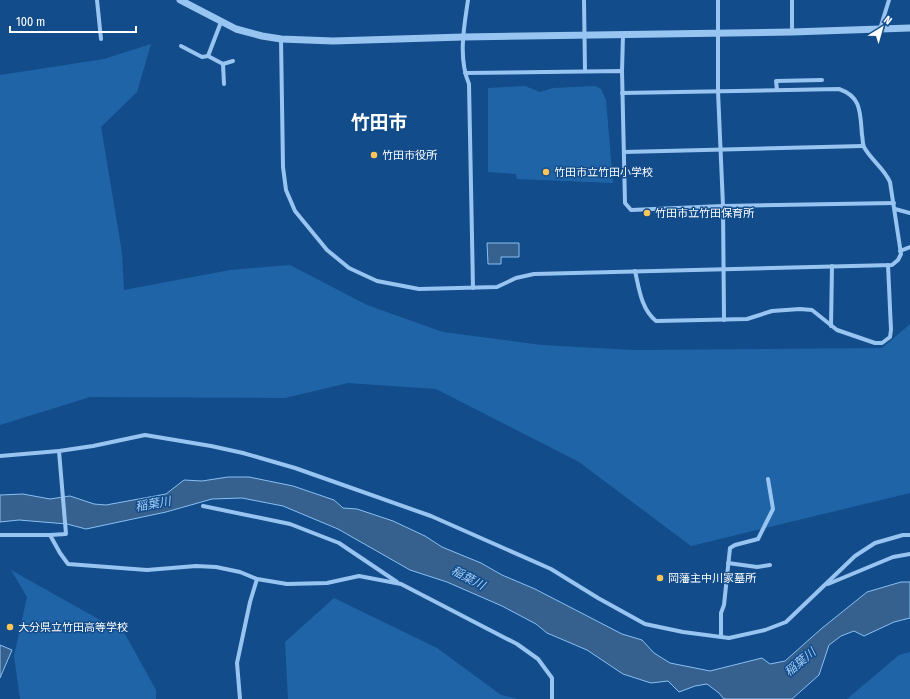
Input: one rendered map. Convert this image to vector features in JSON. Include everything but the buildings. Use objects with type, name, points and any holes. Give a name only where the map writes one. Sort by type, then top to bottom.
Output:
[{"type":"street","points":[[97,0],[101,39]]},
{"type":"street","points":[[180,0],[221,22],[243,31],[281,39],[333,41],[792,32],[910,28]]},
{"type":"street","points":[[468,0],[463,38],[464,73],[469,84],[473,288]]},
{"type":"street","points":[[584,0],[585,72]]},
{"type":"street","points":[[718,0],[718,91],[724,320]]},
{"type":"street","points":[[792,0],[792,32]]},
{"type":"street","points":[[880,29],[889,0]]},
{"type":"street","points":[[208,56],[221,22]]},
{"type":"street","points":[[623,35],[622,93],[625,203],[631,210],[722,206],[894,203]]},
{"type":"street","points":[[281,39],[284,175],[286,190],[295,211],[327,250],[350,268],[377,281],[419,289],[473,288],[497,287],[516,278],[534,274],[723,268],[892,265],[898,260],[901,254],[890,182],[886,173],[863,146],[860,110],[857,100],[851,95],[839,89],[622,93]]},
{"type":"street","points":[[181,46],[202,57],[208,56],[224,64],[234,61]]},
{"type":"street","points":[[224,64],[224,84]]},
{"type":"street","points":[[464,73],[622,71]]},
{"type":"street","points":[[777,90],[776,80],[822,80]]},
{"type":"street","points":[[624,152],[863,146]]},
{"type":"street","points":[[895,209],[910,213]]},
{"type":"street","points":[[900,251],[910,247]]},
{"type":"street","points":[[635,271],[645,310],[649,316],[656,321],[747,319],[772,311],[800,309],[812,310],[837,330],[875,343],[882,343],[890,337],[891,330],[888,265]]},
{"type":"street","points":[[831,326],[832,266]]},
{"type":"street","points":[[0,456],[59,451],[93,446],[144,435],[211,446],[295,468],[431,516],[551,569],[598,598],[645,624],[683,632],[729,638],[766,630],[786,622],[855,556],[875,543],[903,535],[910,535]]},
{"type":"street","points":[[0,535],[66,534],[59,451]]},
{"type":"street","points":[[721,637],[721,613],[724,605],[730,548],[734,545],[758,539],[773,509],[768,479]]},
{"type":"street","points":[[203,506],[290,524],[339,543],[401,584],[517,644],[538,659],[552,678],[552,699]]},
{"type":"street","points":[[50,535],[68,564],[147,570],[196,566],[216,567],[240,572],[257,579],[288,584],[327,583],[359,576],[401,584]]},
{"type":"street","points":[[824,586],[893,557],[910,554]]},
{"type":"street","points":[[728,563],[757,567],[770,565]]},
{"type":"street","points":[[240,699],[237,663],[250,602],[257,579]]},
{"type":"shaded area","points":[[151,44],[137,92],[101,127],[122,253],[124,290],[230,270],[290,265],[367,305],[443,332],[542,345],[633,350],[882,348],[910,324],[910,493],[691,546],[579,462],[436,389],[348,383],[285,398],[90,397],[0,425],[0,75],[104,59]]},
{"type":"shaded area","points":[[525,86],[540,92],[553,88],[595,86],[601,89],[606,100],[613,183],[517,179],[516,174],[488,172],[488,88]]},
{"type":"shaded area","points":[[11,570],[125,634],[156,690],[156,699],[20,699],[14,656],[27,597]]},
{"type":"shaded area","points":[[334,598],[437,648],[501,695],[518,699],[288,699],[285,642]]},
{"type":"shaded area","points":[[910,652],[910,699],[847,699],[899,655]]},
{"type":"water","points":[[487,243],[519,243],[519,257],[501,257],[501,264],[488,264]]},
{"type":"water","name":"稲葉川","points":[[228,477],[249,477],[293,486],[334,500],[343,508],[357,509],[393,521],[425,536],[442,547],[481,563],[502,575],[535,589],[622,634],[642,640],[654,653],[670,663],[710,671],[762,658],[770,664],[785,661],[821,629],[867,592],[901,582],[910,582],[910,618],[894,622],[864,636],[854,631],[841,636],[829,645],[819,675],[792,699],[724,699],[707,684],[695,686],[679,692],[668,681],[651,683],[623,674],[587,650],[547,633],[536,624],[502,606],[447,582],[410,570],[338,529],[283,506],[242,498],[212,499],[166,512],[86,529],[67,524],[19,520],[0,522],[0,495],[23,494],[50,499],[70,496],[94,504],[106,505],[166,494],[184,480],[202,481]]},
{"type":"water","points":[[0,645],[12,650],[0,678]]},
{"type":"place","name":"竹田市役所","points":[[374,155]]},
{"type":"place","name":"竹田市立竹田小学校","points":[[546,172]]},
{"type":"place","name":"竹田市立竹田保育所","points":[[647,213]]},
{"type":"place","name":"岡藩主中川家墓所","points":[[660,578]]},
{"type":"place","name":"大分県立竹田高等学校","points":[[10,627]]},
{"type":"district","name":"竹田市","points":[[379,122]]}]
